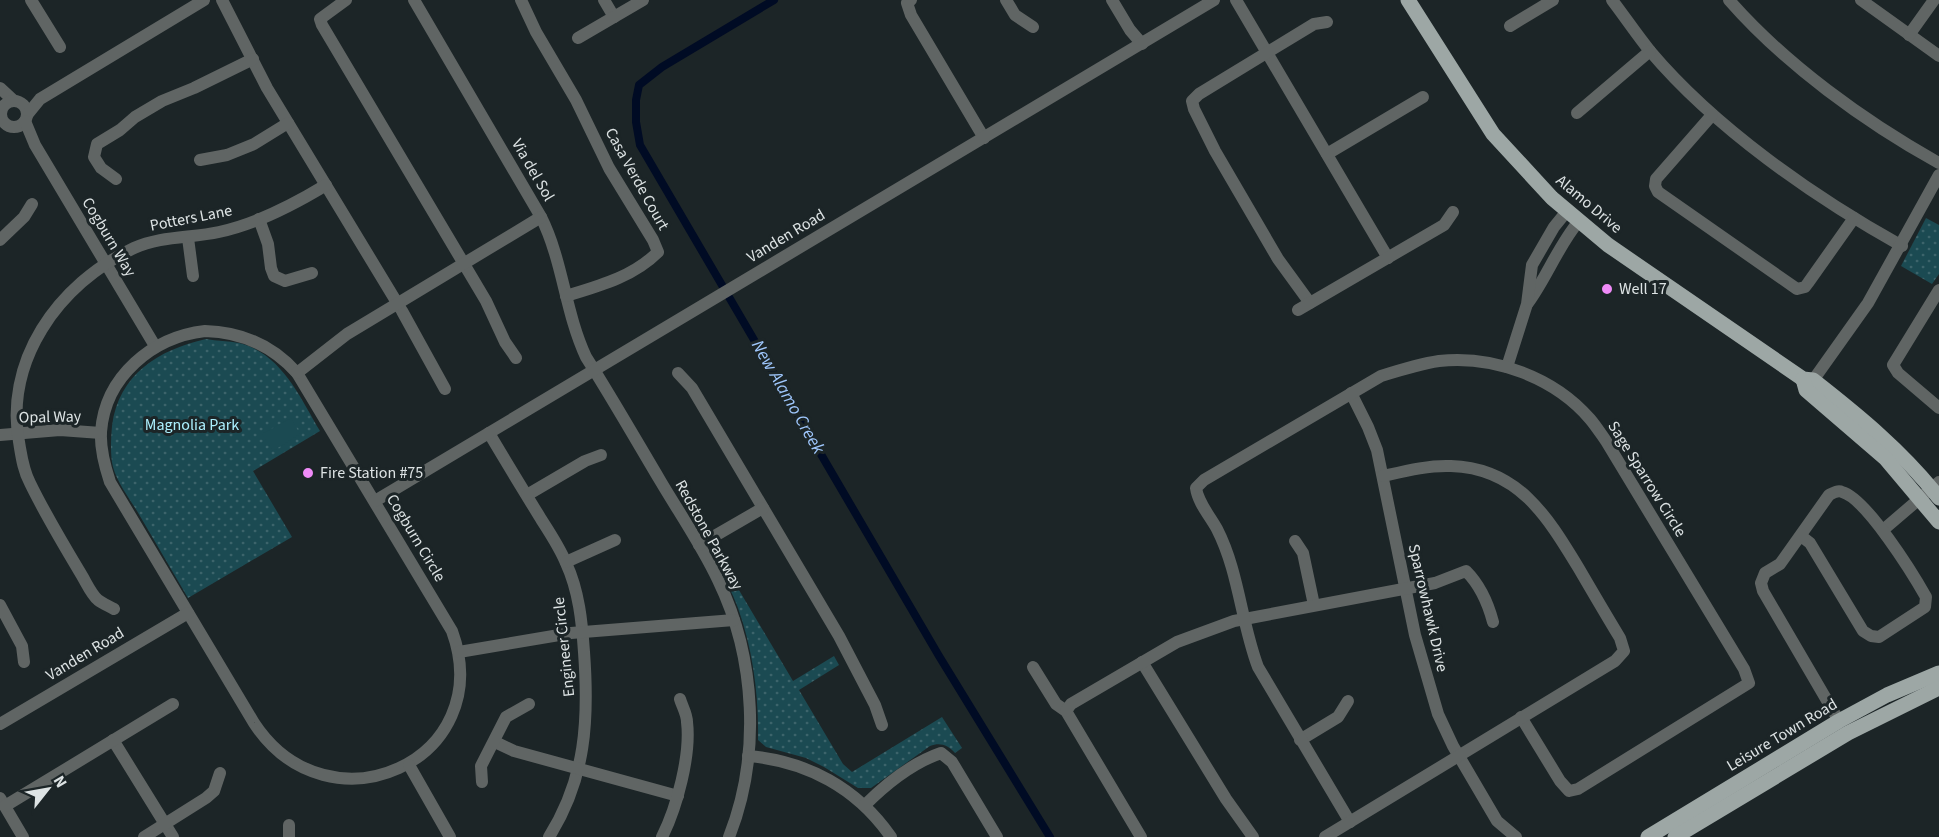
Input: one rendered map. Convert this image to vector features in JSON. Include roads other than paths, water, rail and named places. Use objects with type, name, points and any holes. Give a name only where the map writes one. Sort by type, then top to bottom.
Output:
[{"type":"main road","name":"Alamo Drive","points":[[1408,0],[1493,134],[1526,171],[1573,216],[1608,245],[1876,430],[1933,492],[1939,522]]},
{"type":"main road","name":"Leisure Town Road","points":[[1648,837],[1839,721],[1887,695],[1939,673]]},
{"type":"main road","name":"Leisure Town Road","points":[[1675,837],[1848,733],[1939,688]]},
{"type":"street","points":[[32,0],[60,47]]},
{"type":"street","points":[[0,91],[4,122],[16,123],[40,99],[204,0]]},
{"type":"street","points":[[222,0],[267,88],[397,303],[445,389]]},
{"type":"street","points":[[346,0],[320,19],[322,26],[516,358]]},
{"type":"street","name":"Via del Sol","points":[[414,0],[552,238],[578,340],[594,370]]},
{"type":"street","name":"Casa Verde Court","points":[[521,0],[536,32],[576,100],[609,168],[658,252],[644,264],[607,285],[566,296]]},
{"type":"street","points":[[604,0],[614,17]]},
{"type":"street","points":[[578,38],[643,0]]},
{"type":"street","points":[[911,0],[907,3],[911,15],[984,138]]},
{"type":"street","points":[[1006,0],[1015,15],[1033,27]]},
{"type":"street","points":[[1112,0],[1130,30],[1142,44]]},
{"type":"street","name":"Vanden Road","points":[[375,501],[1215,0]]},
{"type":"street","points":[[1236,0],[1389,258]]},
{"type":"street","points":[[1510,26],[1553,0]]},
{"type":"street","points":[[1612,0],[1650,51],[1712,115],[1854,218],[1902,246]]},
{"type":"street","points":[[1729,0],[1766,39],[1804,72],[1881,127],[1939,163]]},
{"type":"street","points":[[1861,0],[1939,56]]},
{"type":"street","points":[[1909,35],[1934,0]]},
{"type":"street","points":[[1310,303],[1278,259],[1215,151],[1192,101],[1199,94],[1314,24],[1327,22]]},
{"type":"street","points":[[1577,113],[1650,51]]},
{"type":"street","points":[[116,179],[101,168],[94,157],[98,144],[162,101],[253,59]]},
{"type":"street","points":[[0,91],[26,108],[16,123]]},
{"type":"street","points":[[1327,154],[1423,98]]},
{"type":"street","points":[[2,113],[8,103],[40,99]]},
{"type":"street","points":[[1712,115],[1656,179],[1655,186],[1658,192],[1797,289],[1805,287],[1854,218]]},
{"type":"street","name":"Cogburn Way","points":[[16,123],[28,141],[35,144],[155,346]]},
{"type":"street","points":[[200,160],[227,155],[254,144],[288,123]]},
{"type":"street","points":[[1807,383],[1868,303],[1902,246],[1939,176]]},
{"type":"street","name":"Potters Lane","points":[[114,609],[97,599],[43,510],[27,478],[17,434],[16,404],[21,374],[37,334],[49,317],[81,283],[106,265],[144,245],[221,232],[284,210],[326,185]]},
{"type":"street","points":[[0,240],[24,217],[32,204]]},
{"type":"street","points":[[1298,310],[1444,225],[1453,212]]},
{"type":"street","points":[[1507,367],[1527,304],[1532,265],[1554,227],[1573,216]]},
{"type":"street","points":[[297,373],[347,334],[541,217]]},
{"type":"street","points":[[259,219],[268,244],[274,276],[285,280],[312,273]]},
{"type":"street","points":[[188,238],[193,276]]},
{"type":"street","points":[[1939,290],[1893,365],[1898,373],[1939,408]]},
{"type":"street","name":"Cogburn Circle","points":[[222,332],[243,336],[280,356],[297,373],[375,501],[444,615],[459,652],[460,683],[452,716],[433,745],[409,765],[379,778],[345,782],[315,776],[289,762],[265,739],[188,613],[115,492],[104,460],[101,433],[105,412],[119,381],[135,362],[155,346],[186,333],[222,332]]},
{"type":"street","name":"Sage Sparrow Circle","points":[[1243,619],[1226,549],[1200,501],[1196,488],[1204,480],[1381,376],[1438,362],[1461,360],[1507,367],[1547,384],[1568,398],[1589,417],[1606,441],[1744,669],[1749,683],[1578,789],[1569,791],[1560,781],[1521,717]]},
{"type":"street","name":"Redstone Parkway","points":[[594,370],[699,545],[719,582],[734,620],[743,654],[748,688],[748,756],[740,804],[729,837]]},
{"type":"street","points":[[678,373],[692,388],[839,636],[875,705],[882,725]]},
{"type":"street","name":"Sparrowhawk Drive","points":[[1351,393],[1368,427],[1383,476],[1422,665],[1438,714],[1458,755],[1497,821],[1502,837]]},
{"type":"street","name":"Opal Way","points":[[0,435],[60,430],[101,433]]},
{"type":"street","name":"Engineer Circle","points":[[489,433],[566,562],[579,605],[583,632],[586,730],[579,769],[562,816],[549,837]]},
{"type":"street","points":[[527,495],[585,461],[601,455]]},
{"type":"street","points":[[1325,837],[1615,661],[1624,651],[1620,638],[1554,527],[1526,495],[1490,474],[1452,466],[1430,467],[1383,476]]},
{"type":"street","points":[[1801,536],[1810,543],[1863,631],[1871,636],[1879,637],[1917,614],[1925,608],[1926,597],[1883,530],[1855,500],[1843,492],[1829,495],[1780,564],[1765,573],[1761,583],[1763,591],[1839,721]]},
{"type":"street","points":[[1883,530],[1933,492]]},
{"type":"street","points":[[699,545],[763,507]]},
{"type":"street","points":[[566,562],[615,540]]},
{"type":"street","points":[[1295,541],[1303,553],[1314,604]]},
{"type":"street","points":[[1066,711],[1071,704],[1177,642],[1243,619],[1435,583],[1466,571],[1474,579],[1489,607],[1493,622]]},
{"type":"street","points":[[0,605],[22,646],[24,662]]},
{"type":"street","name":"Vanden Road","points":[[0,724],[188,613]]},
{"type":"street","points":[[1243,619],[1258,667],[1350,822]]},
{"type":"street","points":[[459,652],[583,632],[734,620]]},
{"type":"street","points":[[1142,662],[1226,799],[1253,837]]},
{"type":"street","points":[[1033,667],[1056,704],[1066,711],[1141,837]]},
{"type":"street","points":[[662,837],[678,796],[686,755],[687,721],[680,699]]},
{"type":"street","points":[[1300,740],[1338,717],[1348,701]]},
{"type":"street","points":[[22,837],[2,802],[173,704]]},
{"type":"street","points":[[482,782],[481,766],[506,717],[529,704]]},
{"type":"street","points":[[113,740],[173,837]]},
{"type":"street","points":[[495,742],[514,751],[678,796]]},
{"type":"street","points":[[865,805],[883,787],[900,775],[941,753],[952,762],[997,837]]},
{"type":"street","points":[[748,756],[782,760],[808,769],[836,783],[865,805],[891,837]]},
{"type":"street","points":[[409,765],[450,837]]},
{"type":"street","points":[[144,837],[206,798],[214,791],[220,773]]},
{"type":"street","name":"Sparrowhawk Drive","points":[[1497,821],[1516,837]]},
{"type":"waterway","name":"New Alamo Creek","points":[[774,0],[662,67],[639,85],[636,122],[640,145],[939,656],[1050,837]]},
{"type":"place","name":"Well 17","points":[[1607,289]]},
{"type":"place","name":"Fire Station #75","points":[[308,473]]},
{"type":"park label","name":"Magnolia Park","points":[[192,425]]}]
